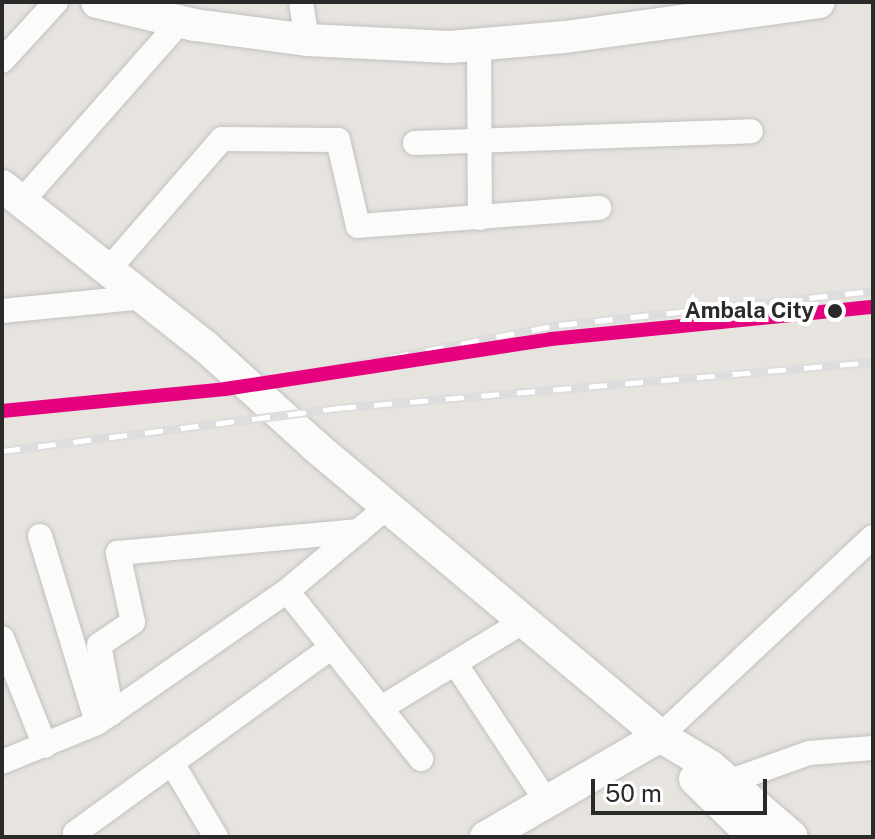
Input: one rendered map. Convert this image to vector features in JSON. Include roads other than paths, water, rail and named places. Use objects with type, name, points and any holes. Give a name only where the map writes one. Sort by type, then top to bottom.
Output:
[{"type":"main road","points":[[97,2],[180,22],[307,40],[450,47],[565,37],[819,2]]},
{"type":"main road","points":[[2,164],[16,189],[206,347],[387,507],[660,736],[728,782],[792,837]]},
{"type":"main road","points":[[486,837],[660,736]]},
{"type":"main road","points":[[660,736],[696,781],[754,837]]},
{"type":"street","points":[[2,61],[56,2]]},
{"type":"street","points":[[301,2],[307,40]]},
{"type":"street","points":[[16,189],[180,22]]},
{"type":"street","points":[[479,44],[480,218]]},
{"type":"street","points":[[415,143],[751,131]]},
{"type":"street","points":[[104,265],[222,139],[338,140],[358,226],[599,208]]},
{"type":"street","points":[[2,311],[144,297]]},
{"type":"street","points":[[2,762],[105,718],[287,591],[387,507]]},
{"type":"street","points":[[105,718],[99,645],[133,622],[118,553],[359,531]]},
{"type":"street","points":[[40,536],[105,718]]},
{"type":"street","points":[[660,736],[873,537]]},
{"type":"street","points":[[287,591],[421,759]]},
{"type":"street","points":[[381,708],[524,621]]},
{"type":"street","points":[[2,638],[45,746]]},
{"type":"street","points":[[77,837],[75,833],[332,647]]},
{"type":"street","points":[[455,663],[547,802]]},
{"type":"street","points":[[728,782],[809,753],[873,748]]},
{"type":"street","points":[[172,763],[216,837]]},
{"type":"railway","points":[[249,385],[559,325],[873,291]]},
{"type":"railway","points":[[2,451],[338,408],[873,362]]},
{"type":"place","name":"Ambala City","points":[[835,311]]}]
